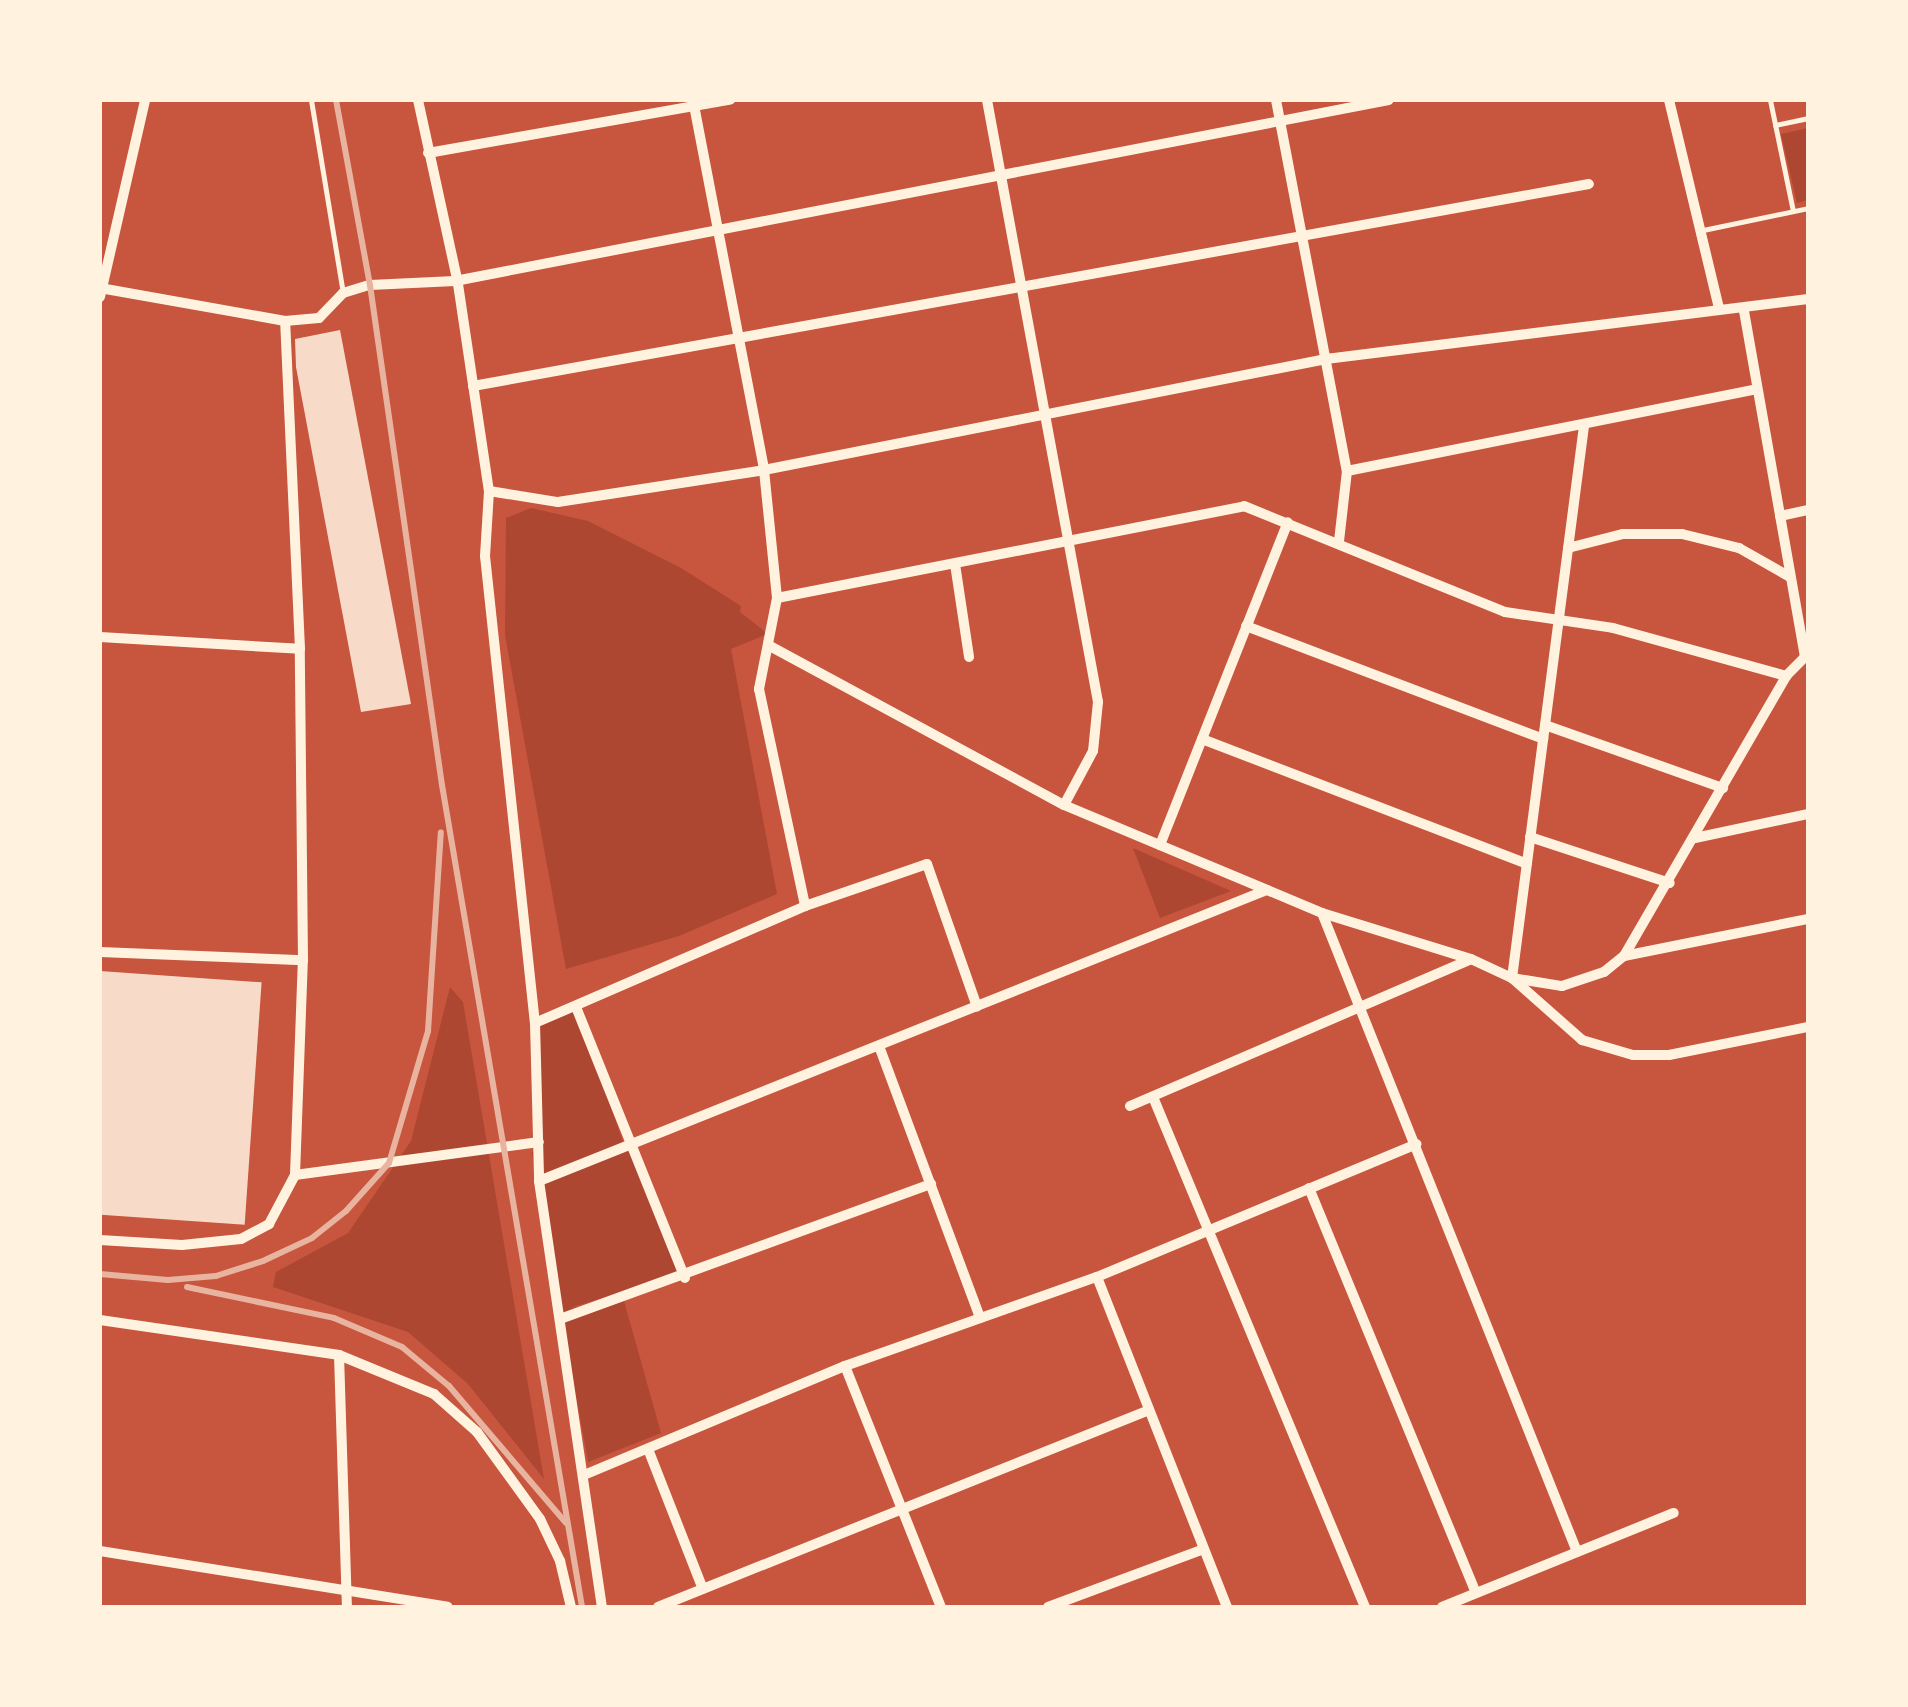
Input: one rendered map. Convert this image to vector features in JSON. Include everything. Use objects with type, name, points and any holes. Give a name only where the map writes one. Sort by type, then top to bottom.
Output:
[{"type":"street","points":[[144,100],[100,291],[285,321],[320,318],[343,293],[455,281],[1389,100]]},
{"type":"street","points":[[418,100],[455,281],[489,491],[484,556],[534,1023],[539,1180],[602,1607]]},
{"type":"street","points":[[428,153],[694,103],[730,100]]},
{"type":"street","points":[[987,100],[1070,542],[1100,728],[1064,805]]},
{"type":"street","points":[[1276,100],[1348,472],[1339,541]]},
{"type":"street","points":[[1669,100],[1719,308]]},
{"type":"street","points":[[694,103],[764,470],[778,598],[759,689],[805,906]]},
{"type":"street","points":[[473,386],[1588,184]]},
{"type":"street","points":[[489,491],[558,502],[764,470],[1326,359],[1719,308],[1744,311],[1808,298]]},
{"type":"street","points":[[1624,956],[1670,883],[1786,676],[1806,655],[1744,311]]},
{"type":"street","points":[[100,1240],[182,1245],[242,1238],[269,1224],[295,1175],[303,960],[300,649],[285,321]]},
{"type":"street","points":[[1348,472],[1758,389]]},
{"type":"street","points":[[1512,978],[1584,426]]},
{"type":"street","points":[[778,598],[1244,506],[1339,541],[1505,612],[1559,620],[1786,676]]},
{"type":"street","points":[[1780,516],[1808,510]]},
{"type":"street","points":[[1160,845],[1288,522]]},
{"type":"street","points":[[1568,548],[1623,534],[1682,534],[1739,548],[1790,576]]},
{"type":"street","points":[[955,564],[969,657]]},
{"type":"street","points":[[1246,626],[1543,739]]},
{"type":"street","points":[[100,637],[300,649]]},
{"type":"street","points":[[768,646],[1064,805],[1322,913],[1471,959],[1540,986],[1580,982],[1624,956],[1808,918]]},
{"type":"street","points":[[1545,725],[1723,788]]},
{"type":"street","points":[[1202,739],[1527,864]]},
{"type":"street","points":[[1695,838],[1808,814]]},
{"type":"street","points":[[1530,837],[1670,883]]},
{"type":"street","points":[[534,1023],[805,906],[927,864],[977,1007]]},
{"type":"street","points":[[539,1180],[1267,890]]},
{"type":"street","points":[[1322,913],[1577,1552]]},
{"type":"street","points":[[100,952],[303,960]]},
{"type":"street","points":[[1130,1106],[1361,1003],[1471,959]]},
{"type":"street","points":[[1512,978],[1582,1040],[1633,1055],[1669,1055],[1808,1027]]},
{"type":"street","points":[[576,1007],[685,1278]]},
{"type":"street","points":[[880,1046],[980,1318]]},
{"type":"street","points":[[1154,1097],[1366,1607]]},
{"type":"street","points":[[295,1175],[539,1142]]},
{"type":"street","points":[[584,1475],[845,1366],[1097,1277],[1416,1144]]},
{"type":"street","points":[[560,1319],[685,1278],[931,1184]]},
{"type":"street","points":[[1309,1188],[1472,1599]]},
{"type":"street","points":[[1097,1277],[1227,1607]]},
{"type":"street","points":[[100,1320],[339,1355],[434,1394],[476,1432],[551,1538],[572,1607]]},
{"type":"street","points":[[339,1355],[348,1607]]},
{"type":"street","points":[[845,1366],[905,1508],[941,1607]]},
{"type":"street","points":[[658,1607],[1150,1410]]},
{"type":"street","points":[[648,1449],[703,1589]]},
{"type":"street","points":[[1442,1607],[1472,1599],[1674,1513]]},
{"type":"street","points":[[1048,1607],[1204,1549]]},
{"type":"street","points":[[100,1550],[448,1607]]},
{"type":"lane","points":[[311,100],[343,293]]},
{"type":"lane","points":[[1770,100],[1794,211]]},
{"type":"lane","points":[[1775,124],[1808,118]]},
{"type":"lane","points":[[1699,230],[1808,208]]},
{"type":"shaded area","points":[[1808,128],[1808,200],[1797,203],[1781,134]]},
{"type":"shaded area","points":[[531,508],[588,521],[681,568],[741,606],[740,612],[768,634],[731,649],[777,894],[679,936],[566,969],[505,635],[506,518]]},
{"type":"shaded area","points":[[1133,848],[1231,891],[1160,918]]},
{"type":"shaded area","points":[[450,987],[463,1002],[544,1479],[468,1384],[408,1332],[273,1287],[276,1272],[348,1233],[411,1141]]},
{"type":"shaded area","points":[[576,1007],[623,1142],[616,1145],[630,1145],[680,1276],[569,1308],[624,1301],[661,1433],[588,1462],[532,1152],[538,1152],[535,1023]]},
{"type":"building","points":[[340,330],[411,704],[361,712],[296,367],[295,339]]},
{"type":"building","points":[[100,971],[262,982],[245,1225],[100,1215]]},
{"type":"railway","points":[[336,100],[370,285],[442,785],[582,1607]]},
{"type":"railway","points":[[100,1274],[168,1280],[216,1276],[263,1261],[312,1238],[346,1211],[389,1163],[428,1031],[441,832]]},
{"type":"railway","points":[[187,1287],[334,1318],[402,1347],[449,1386],[566,1523]]}]
